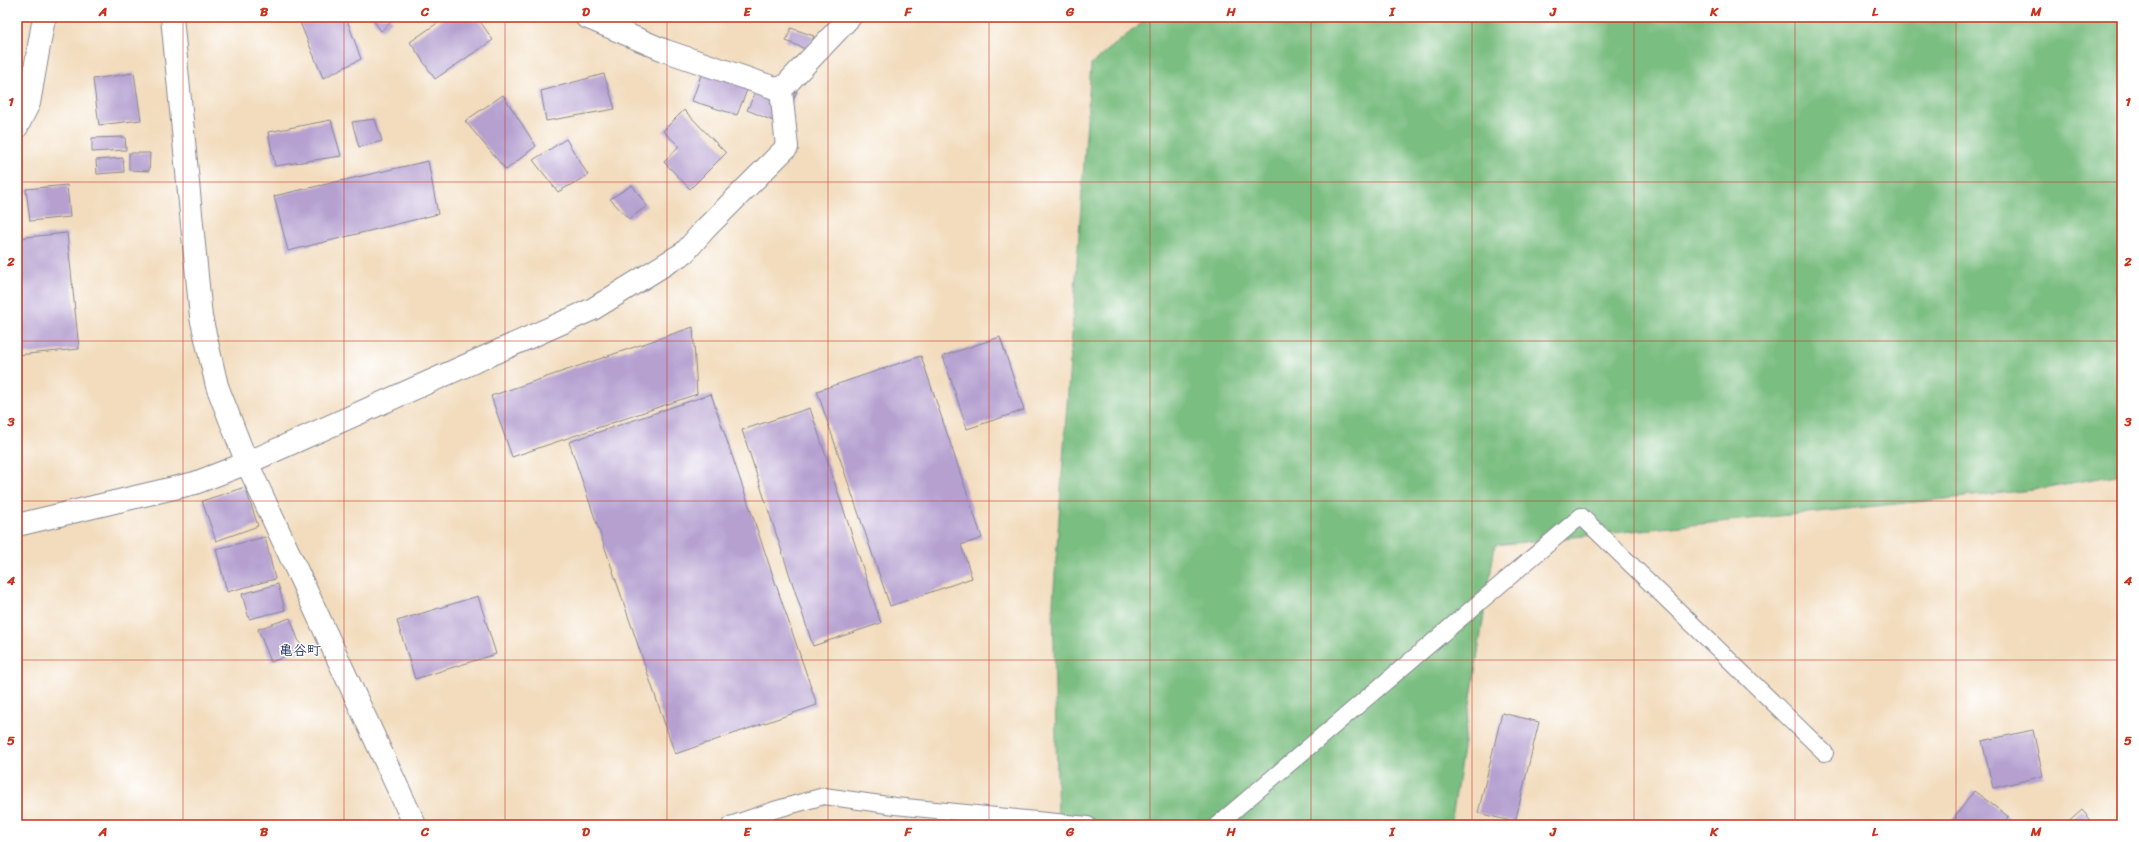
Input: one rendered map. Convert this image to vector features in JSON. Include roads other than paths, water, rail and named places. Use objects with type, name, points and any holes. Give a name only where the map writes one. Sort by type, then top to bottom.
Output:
[{"type":"street","points":[[17,127],[29,103],[42,23],[45,17]]},
{"type":"street","points":[[172,17],[201,317],[217,386],[247,463],[415,825]]},
{"type":"street","points":[[586,17],[666,51],[781,90]]},
{"type":"street","points":[[17,524],[195,483],[247,463],[593,309],[685,252],[705,229],[787,147],[781,90],[850,17]]},
{"type":"lane","points":[[1217,825],[1581,516],[1825,753]]},
{"type":"lane","points":[[730,825],[774,810],[824,796],[895,806],[1088,825]]},
{"type":"district","name":"亀谷町","points":[[300,650]]}]
